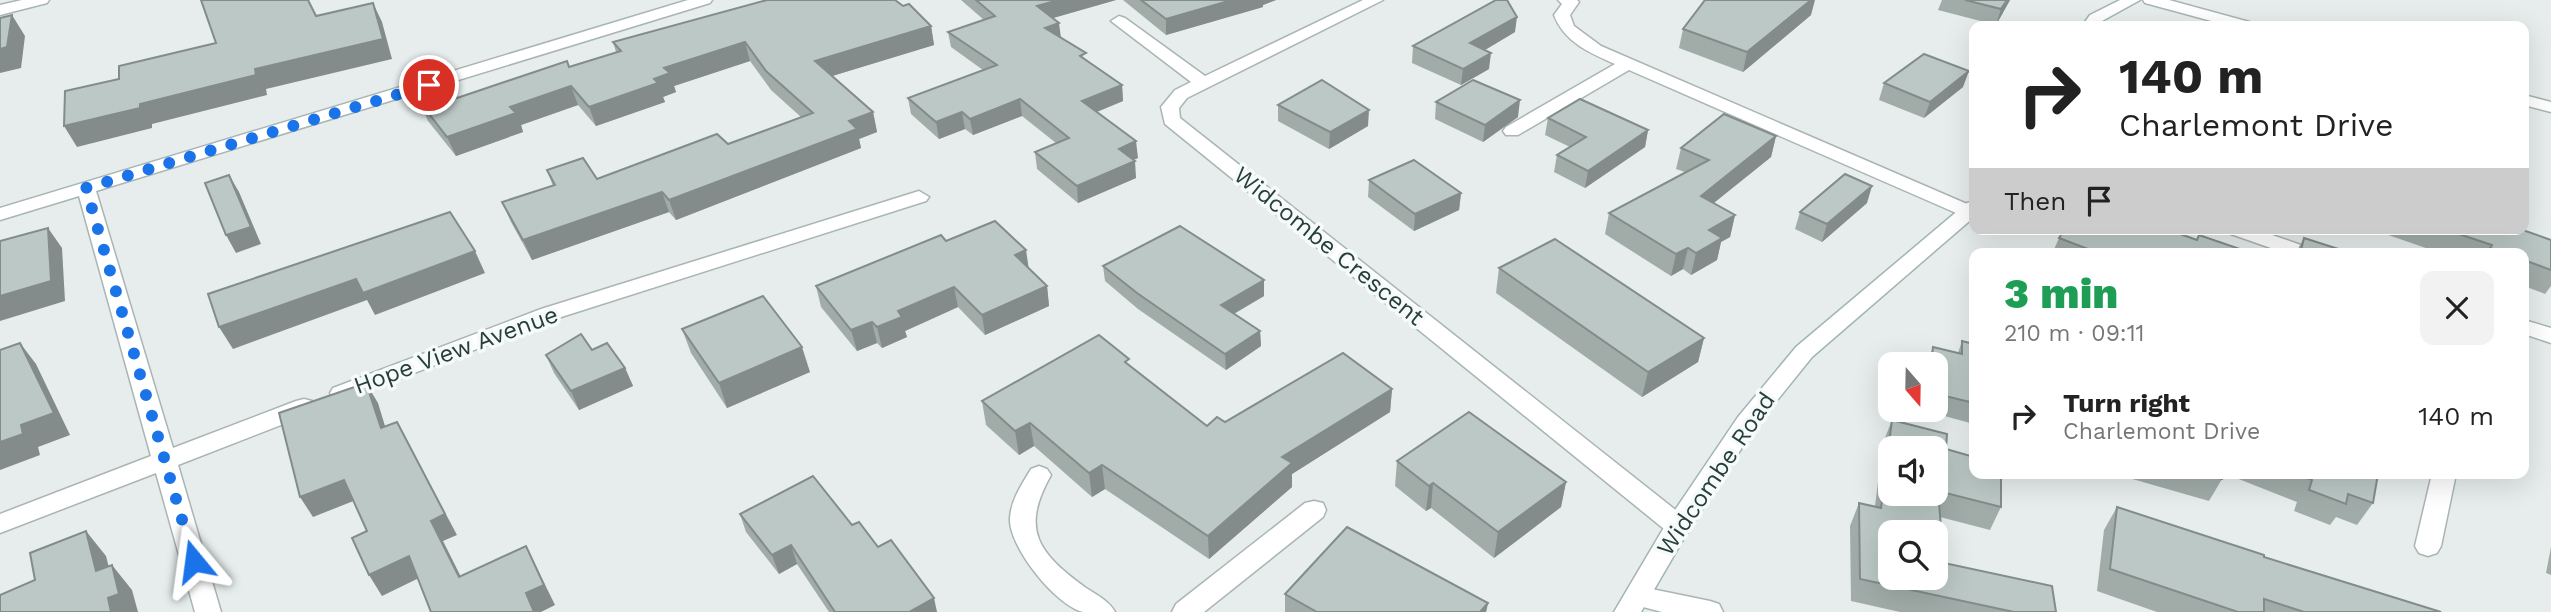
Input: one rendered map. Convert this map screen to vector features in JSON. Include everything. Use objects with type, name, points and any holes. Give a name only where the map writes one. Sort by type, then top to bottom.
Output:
[{"type":"street","points":[[0,10],[41,0]]},
{"type":"street","points":[[0,214],[662,6],[704,0]]},
{"type":"street","name":"Widcombe Crescent","points":[[1375,0],[1181,94],[1170,107],[1171,120],[1678,526]]},
{"type":"street","points":[[2094,21],[2132,0]]},
{"type":"street","points":[[2151,0],[2229,21]]},
{"type":"street","points":[[1570,1],[1562,15],[1567,28],[1595,48],[1969,208]]},
{"type":"street","points":[[1119,21],[1203,83]]},
{"type":"street","points":[[1512,131],[1629,63]]},
{"type":"street","points":[[2529,101],[2551,107]]},
{"type":"street","points":[[86,188],[208,612]]},
{"type":"street","name":"Hope View Avenue","points":[[0,524],[548,314],[919,197]]},
{"type":"street","name":"Widcombe Road","points":[[1632,604],[1678,526],[1746,423],[1804,352],[1969,212]]},
{"type":"street","points":[[2253,235],[2290,248]]},
{"type":"street","points":[[2529,329],[2551,336]]},
{"type":"street","points":[[1039,475],[1023,506],[1024,528],[1033,552],[1068,592],[1102,612]]},
{"type":"street","points":[[2428,546],[2443,479]]},
{"type":"street","points":[[1185,612],[1314,510]]},
{"type":"street","points":[[1632,604],[1710,612]]},
{"type":"building","points":[[201,0],[308,0],[316,16],[373,3],[383,39],[255,69],[256,75],[140,104],[140,108],[64,126],[65,91],[119,79],[119,66],[216,43]]},
{"type":"building","points":[[767,0],[895,0],[903,6],[909,4],[931,26],[815,61],[873,112],[849,121],[857,129],[669,200],[662,192],[523,240],[502,202],[555,185],[547,170],[583,158],[597,179],[717,134],[728,144],[813,113],[766,71],[745,42],[664,68],[670,73],[654,79],[658,83],[589,107],[571,86],[510,107],[516,113],[447,137],[420,102],[451,91],[457,98],[567,61],[569,67],[621,51],[613,42]]},
{"type":"building","points":[[976,0],[1059,0],[1037,6],[1059,23],[1045,28],[1086,53],[1080,56],[1122,85],[1082,101],[1136,141],[1119,149],[1135,161],[1077,186],[1035,152],[1069,138],[1020,99],[970,119],[962,112],[936,122],[908,98],[997,65],[948,32],[995,16]]},
{"type":"building","points":[[1141,0],[1232,0],[1166,19]]},
{"type":"building","points":[[1496,0],[1507,0],[1517,17],[1470,43],[1491,53],[1463,69],[1413,46]]},
{"type":"building","points":[[1705,0],[1811,0],[1747,52],[1683,29]]},
{"type":"building","points":[[1965,0],[2007,0],[2001,9]]},
{"type":"building","points":[[12,15],[7,47],[0,49],[0,18]]},
{"type":"building","points":[[1924,54],[1969,71],[1930,102],[1884,83]]},
{"type":"building","points":[[1322,80],[1369,110],[1330,132],[1278,105]]},
{"type":"building","points":[[1473,80],[1520,100],[1485,125],[1436,102]]},
{"type":"building","points":[[1580,99],[1648,130],[1588,171],[1557,155],[1586,137],[1548,118]]},
{"type":"building","points":[[1724,114],[1776,136],[1701,196],[1735,215],[1709,230],[1722,238],[1696,253],[1688,248],[1676,254],[1609,213],[1709,160],[1681,148]]},
{"type":"building","points":[[1414,160],[1461,193],[1415,214],[1369,180]]},
{"type":"building","points":[[1845,174],[1872,186],[1827,224],[1800,212]]},
{"type":"building","points":[[229,175],[251,227],[226,235],[205,183]]},
{"type":"building","points":[[450,212],[475,251],[363,293],[356,279],[219,327],[208,294]]},
{"type":"building","points":[[995,221],[1026,250],[1015,255],[1047,286],[982,315],[954,287],[898,311],[902,317],[877,327],[872,322],[851,330],[816,286],[941,235],[946,241]]},
{"type":"building","points":[[1180,226],[1264,280],[1221,305],[1260,331],[1225,354],[1103,266]]},
{"type":"building","points":[[48,228],[51,281],[0,296],[0,241]]},
{"type":"building","points":[[2529,232],[2551,240],[2551,270],[2529,262],[2529,248],[2490,248],[2492,245],[2462,235],[2529,235]]},
{"type":"building","points":[[2061,235],[2183,235],[2197,240],[2199,235],[2237,248],[2085,248],[2059,238]]},
{"type":"building","points":[[2304,238],[2335,248],[2302,248]]},
{"type":"building","points":[[1555,239],[1704,338],[1648,372],[1499,268]]},
{"type":"building","points":[[763,296],[802,347],[719,383],[682,329]]},
{"type":"building","points":[[581,334],[592,350],[607,343],[625,368],[571,391],[546,355]]},
{"type":"building","points":[[1099,335],[1129,359],[1125,362],[1207,426],[1217,417],[1225,422],[1343,353],[1392,389],[1282,457],[1292,463],[1208,536],[1102,465],[1089,473],[1030,423],[1015,431],[982,401]]},
{"type":"building","points":[[1962,341],[1969,343],[1969,402],[1948,397],[1948,352],[1932,352],[1933,347],[1962,354]]},
{"type":"building","points":[[20,343],[54,413],[21,425],[23,434],[0,442],[0,350]]},
{"type":"building","points":[[366,383],[381,428],[397,422],[445,514],[431,521],[459,577],[526,546],[544,585],[526,593],[534,612],[431,612],[409,556],[369,575],[352,538],[367,531],[344,480],[300,497],[279,413]]},
{"type":"building","points":[[1469,412],[1566,482],[1498,532],[1433,483],[1429,486],[1397,461]]},
{"type":"building","points":[[1892,422],[1947,436],[1890,436]]},
{"type":"building","points":[[1948,450],[1969,456],[1969,479],[2001,479],[2001,507],[1948,494]]},
{"type":"building","points":[[813,476],[852,525],[859,522],[878,547],[891,540],[934,598],[909,612],[835,612],[791,545],[772,555],[740,514]]},
{"type":"building","points":[[2309,479],[2377,479],[2373,503],[2348,494],[2346,504],[2309,490],[2312,480]]},
{"type":"building","points":[[1859,503],[1881,508],[1939,506],[1940,520],[1878,520],[1878,583],[1860,579]]},
{"type":"building","points":[[2117,507],[2264,557],[2441,612],[2304,612],[2264,599],[2264,612],[2238,612],[2110,569]]},
{"type":"building","points":[[1347,527],[1488,603],[1480,612],[1317,612],[1285,594]]},
{"type":"building","points":[[86,531],[96,571],[112,565],[119,594],[108,598],[111,612],[0,612],[0,595],[35,580],[30,553]]},
{"type":"building","points":[[1948,564],[2052,586],[2056,612],[2014,612],[1911,590],[1948,590]]},
{"type":"route","points":[[194,561],[86,188],[429,85]]}]
